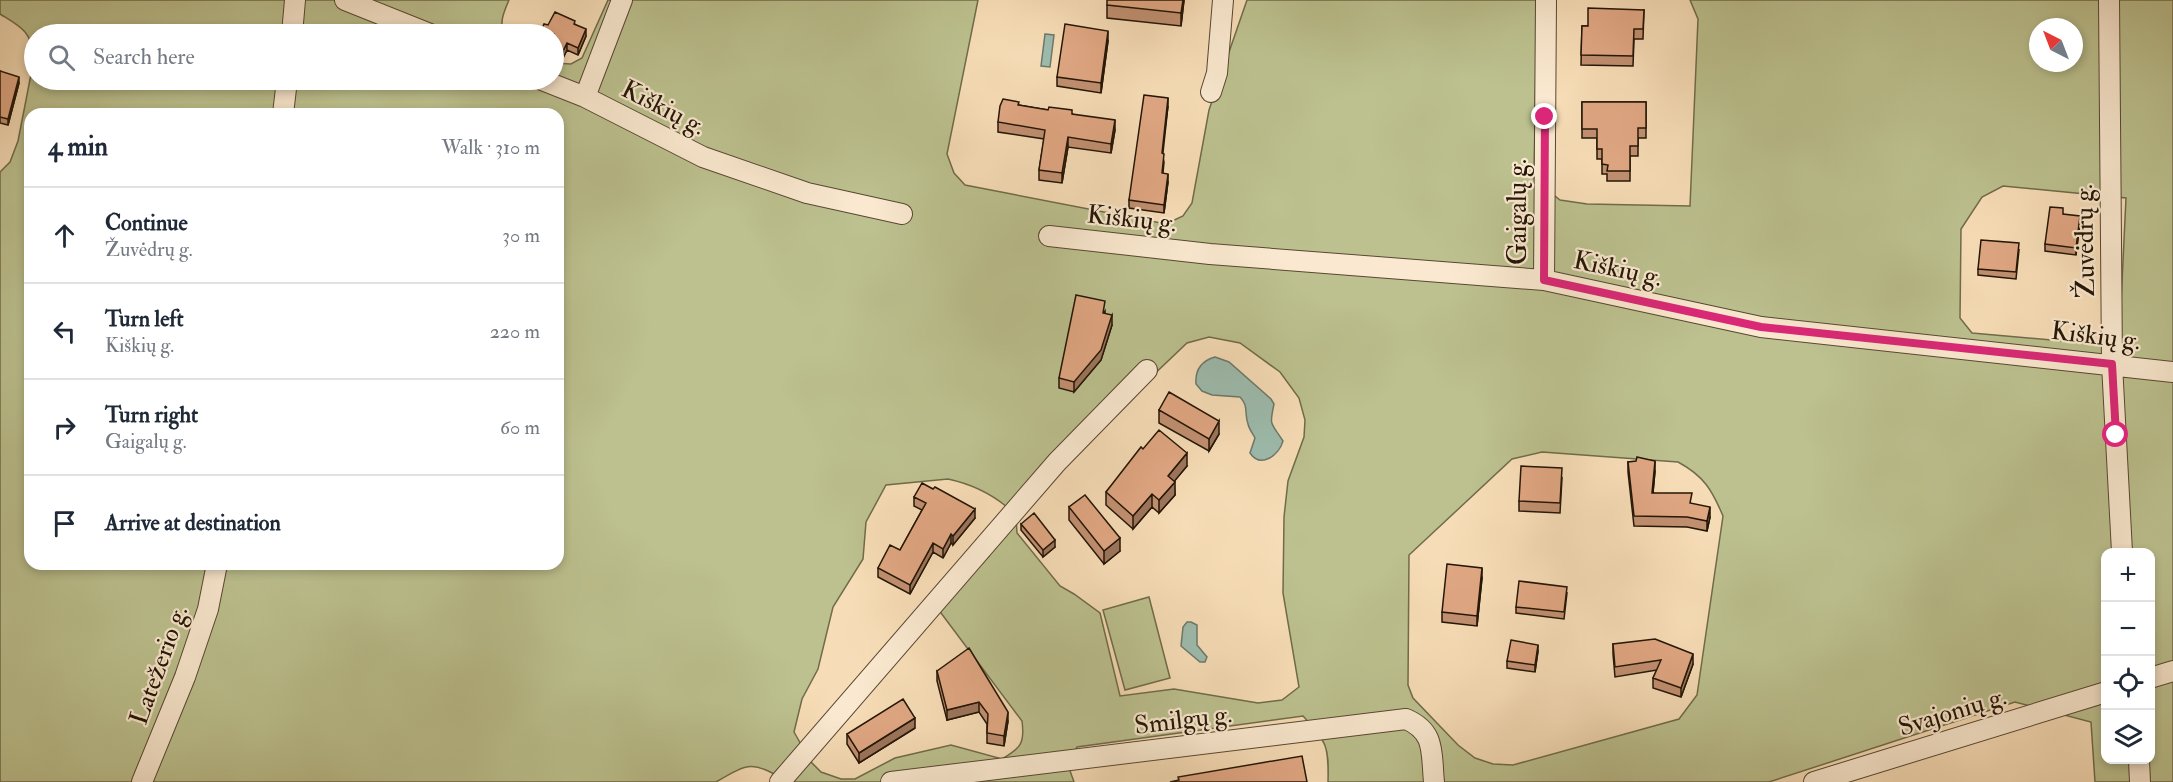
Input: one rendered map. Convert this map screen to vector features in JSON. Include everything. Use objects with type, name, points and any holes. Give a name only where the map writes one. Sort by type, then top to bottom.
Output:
[{"type":"street","points":[[293,24],[296,0]]},
{"type":"street","points":[[345,0],[405,24]]},
{"type":"street","points":[[585,97],[622,0]]},
{"type":"street","points":[[1211,92],[1217,73],[1223,0]]},
{"type":"street","name":"Gaigalų g.","points":[[1544,280],[1546,0]]},
{"type":"street","name":"Žuvėdrų g.","points":[[2109,0],[2112,364],[2122,548]]},
{"type":"street","name":"Kiškių g.","points":[[564,89],[585,97],[703,157],[807,194],[902,214]]},
{"type":"street","points":[[284,108],[286,90]]},
{"type":"street","name":"Kiškių g.","points":[[1048,236],[1210,254],[1544,280],[1761,327],[2173,372]]},
{"type":"street","points":[[780,782],[1057,462],[1147,370]]},
{"type":"street","name":"Latežerio g.","points":[[142,782],[185,677],[208,609],[216,570]]},
{"type":"street","points":[[2155,677],[2173,671]]},
{"type":"street","name":"Svajonių g.","points":[[1814,782],[2101,694]]},
{"type":"street","name":"Smilgų g.","points":[[891,782],[1406,719],[1417,723],[1425,731],[1429,740],[1434,782]]},
{"type":"street","points":[[2139,764],[2140,782]]},
{"type":"green space","points":[[0,0],[509,0],[502,24],[24,24],[24,31],[0,14]]},
{"type":"green space","points":[[608,0],[978,0],[947,154],[954,173],[965,185],[1166,224],[1183,216],[1192,203],[1209,110],[1247,0],[1537,0],[1534,179],[1560,200],[1587,204],[1690,206],[1698,19],[1690,0],[2173,0],[2173,782],[2095,782],[2091,722],[2015,702],[1769,782],[1328,782],[1325,745],[1303,716],[1077,747],[1068,765],[1074,782],[790,782],[760,768],[746,767],[716,782],[0,782],[0,172],[10,162],[18,141],[24,110],[24,570],[564,570],[564,108],[24,108],[28,90],[564,90],[564,64],[571,64],[582,58]],"holes":[[[2003,186],[2126,198],[2119,346],[1972,333],[1960,318],[1961,229],[1982,197]],[[1209,337],[1240,343],[1280,372],[1299,398],[1305,420],[1304,437],[1288,481],[1284,517],[1283,593],[1299,687],[1282,700],[1258,703],[1174,689],[1120,696],[1100,613],[1060,586],[1017,533],[1016,518],[1083,442],[1187,343]],[[1542,452],[1678,462],[1706,484],[1723,516],[1697,695],[1679,719],[1513,765],[1493,764],[1475,758],[1458,745],[1413,698],[1408,685],[1409,555],[1512,459]],[[948,479],[979,489],[1007,507],[989,556],[938,609],[1022,721],[1022,740],[1014,752],[1002,759],[951,745],[895,758],[855,779],[841,779],[821,772],[811,762],[794,732],[802,699],[818,669],[833,607],[863,559],[866,522],[886,485]]]},
{"type":"green space","points":[[1149,597],[1170,678],[1125,690],[1103,610]]},
{"type":"shaded area","points":[[1045,34],[1054,35],[1050,67],[1041,66]]},
{"type":"shaded area","points":[[1215,357],[1229,362],[1274,404],[1272,424],[1283,441],[1278,451],[1269,458],[1259,460],[1250,453],[1255,438],[1240,397],[1212,395],[1202,391],[1196,384],[1200,367]]},
{"type":"shaded area","points":[[1187,622],[1197,625],[1197,645],[1207,657],[1205,662],[1200,662],[1181,646],[1183,627]]},
{"type":"building","points":[[1107,0],[1183,0],[1181,13],[1107,5]]},
{"type":"building","points":[[1588,8],[1644,10],[1643,29],[1634,29],[1633,56],[1581,55],[1582,26],[1588,26]]},
{"type":"building","points":[[555,12],[586,29],[578,48],[567,43],[564,49],[564,24],[549,24]]},
{"type":"building","points":[[1065,24],[1108,31],[1101,83],[1057,77]]},
{"type":"building","points":[[0,71],[19,77],[8,119],[0,117]]},
{"type":"building","points":[[1144,95],[1168,98],[1162,153],[1164,154],[1162,173],[1168,174],[1164,205],[1129,200]]},
{"type":"building","points":[[1003,99],[1019,102],[1018,105],[1048,110],[1049,107],[1072,110],[1072,114],[1115,120],[1111,144],[1068,137],[1062,173],[1039,170],[1045,130],[998,122]]},
{"type":"building","points":[[1582,102],[1646,102],[1646,128],[1638,128],[1638,146],[1630,146],[1630,171],[1607,171],[1608,165],[1602,164],[1602,149],[1597,149],[1597,129],[1582,129]]},
{"type":"building","points":[[2050,207],[2063,208],[2063,214],[2080,216],[2076,248],[2045,244]]},
{"type":"building","points":[[1981,240],[2019,243],[2016,272],[1978,269]]},
{"type":"building","points":[[1076,295],[1105,301],[1103,313],[1112,315],[1101,350],[1074,382],[1059,378]]},
{"type":"building","points":[[1169,392],[1219,421],[1209,439],[1159,410]]},
{"type":"building","points":[[1159,430],[1187,453],[1168,476],[1175,482],[1159,500],[1152,494],[1133,516],[1106,492],[1141,447],[1143,449]]},
{"type":"building","points":[[1637,457],[1655,461],[1652,493],[1692,493],[1690,503],[1710,507],[1707,521],[1687,517],[1634,516],[1628,462],[1636,461]]},
{"type":"building","points":[[1521,466],[1562,468],[1560,503],[1519,501]]},
{"type":"building","points":[[922,483],[933,489],[935,487],[975,509],[953,536],[951,534],[943,549],[933,543],[910,585],[878,568],[890,545],[900,550],[926,503],[914,497]]},
{"type":"building","points":[[1085,495],[1120,538],[1104,551],[1069,507]]},
{"type":"building","points":[[1034,513],[1055,540],[1043,550],[1021,524]]},
{"type":"building","points":[[1447,564],[1482,568],[1477,616],[1442,612]]},
{"type":"building","points":[[1519,581],[1567,587],[1564,612],[1516,607]]},
{"type":"building","points":[[1655,639],[1693,654],[1681,688],[1653,678],[1661,660],[1615,667],[1613,644]]},
{"type":"building","points":[[1511,640],[1538,645],[1535,665],[1507,661]]},
{"type":"building","points":[[969,648],[1008,712],[1004,736],[987,733],[988,714],[979,702],[947,710],[937,671]]},
{"type":"building","points":[[903,699],[915,718],[859,753],[847,734]]},
{"type":"building","points":[[1302,756],[1307,782],[1170,782],[1179,780],[1178,777]]},
{"type":"route","points":[[1545,117],[1544,280],[1761,327],[2112,364],[2116,435]]}]
